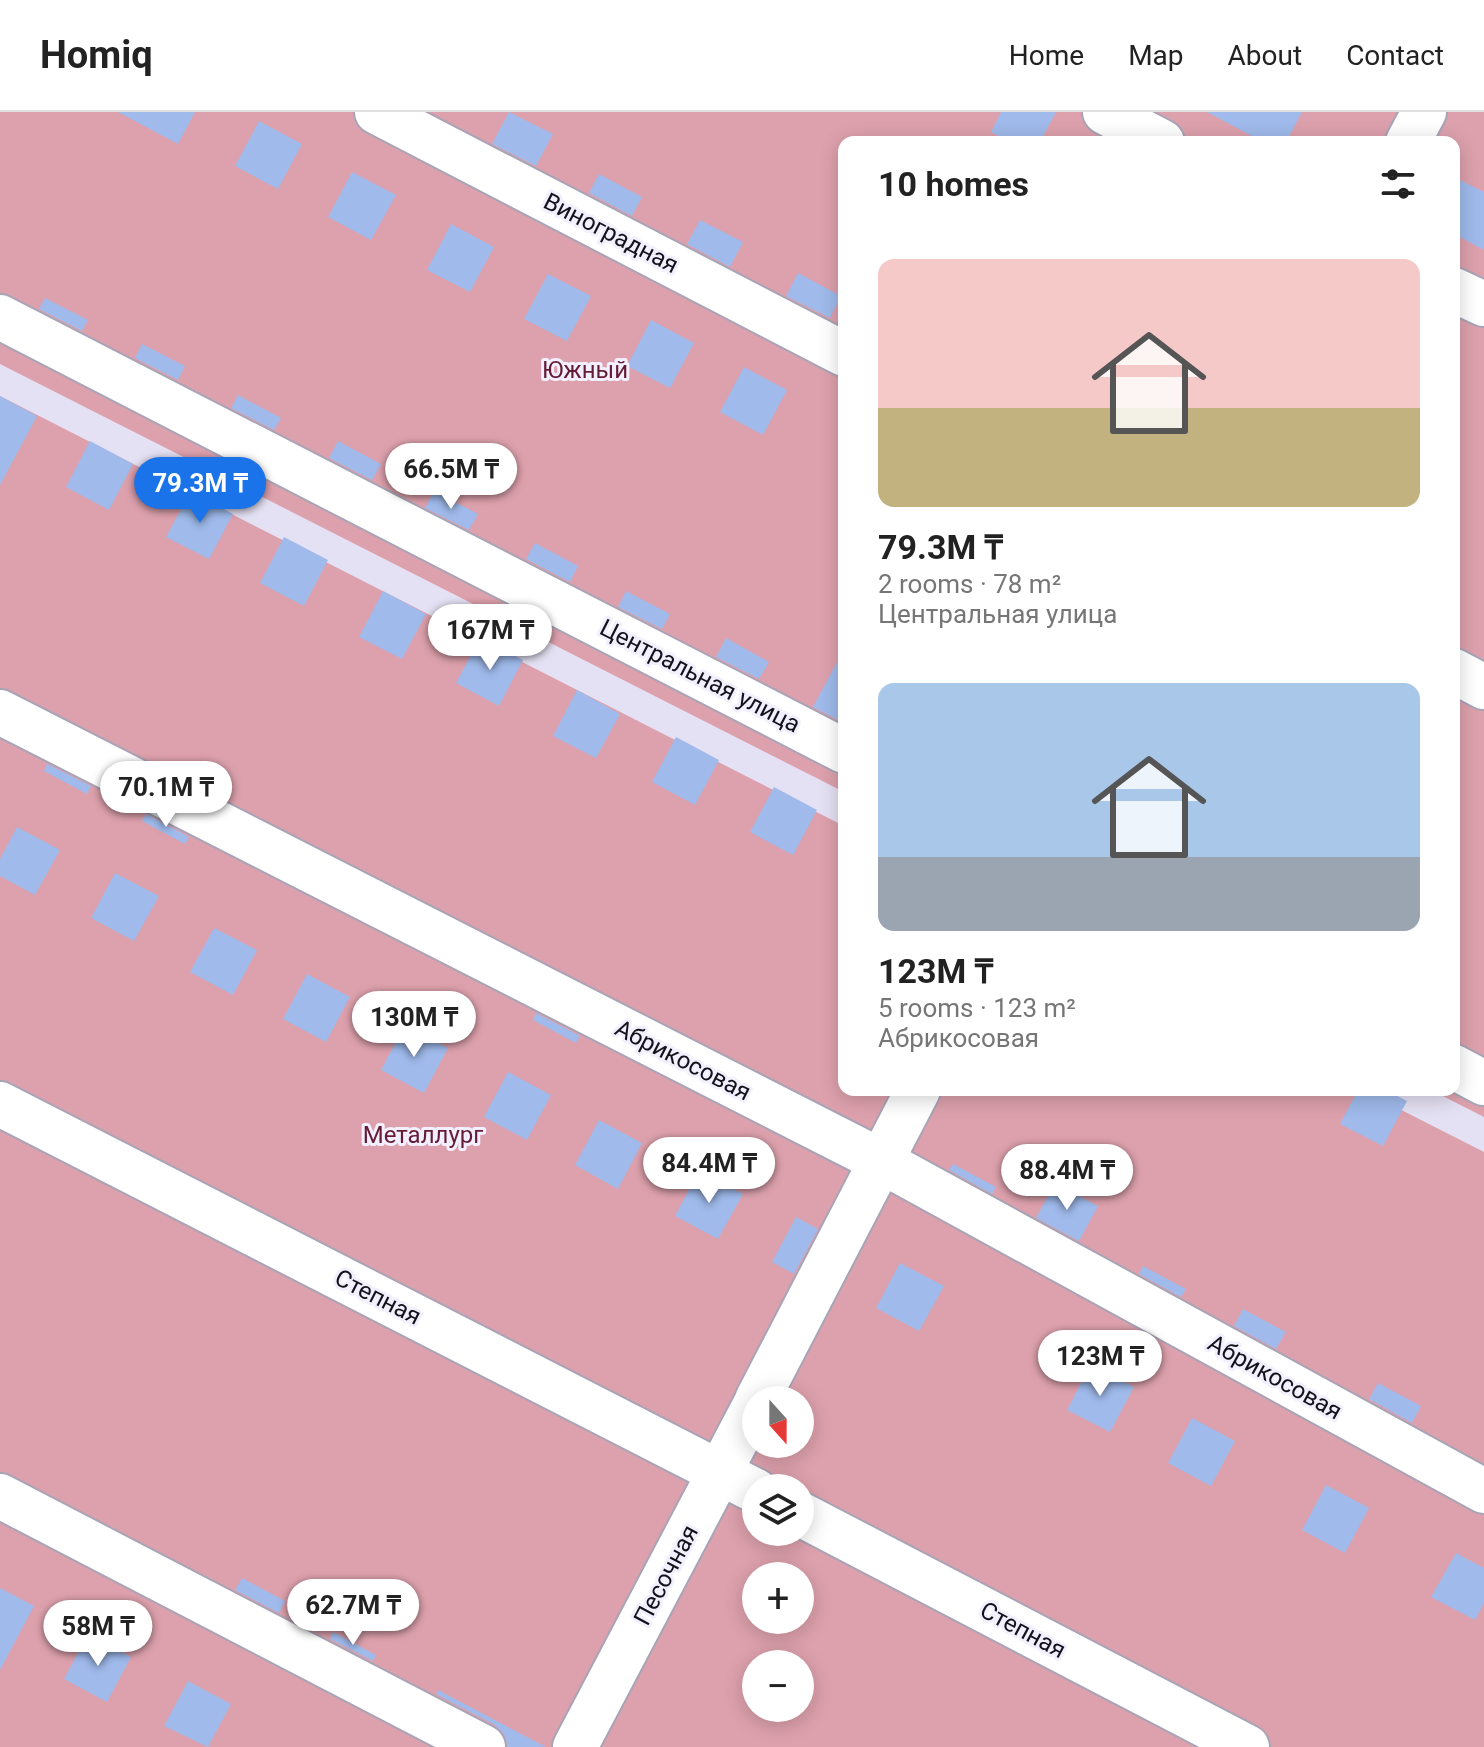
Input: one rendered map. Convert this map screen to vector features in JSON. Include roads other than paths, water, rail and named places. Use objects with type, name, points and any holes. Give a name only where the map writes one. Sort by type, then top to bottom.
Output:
[{"type":"street","name":"Виноградная","points":[[377,112],[838,351]]},
{"type":"street","points":[[1105,112],[1151,136]]},
{"type":"street","points":[[1411,136],[1424,112]]},
{"type":"street","points":[[1460,293],[1484,304]]},
{"type":"street","name":"Центральная улица","points":[[0,317],[838,748]]},
{"type":"street","points":[[1460,674],[1484,687]]},
{"type":"street","name":"Абрикосовая","points":[[0,712],[879,1160],[1484,1491]]},
{"type":"street","points":[[1460,1070],[1484,1083]]},
{"type":"street","name":"Песочная","points":[[765,1386],[915,1096]]},
{"type":"street","name":"Степная","points":[[0,1104],[738,1482]]},
{"type":"street","name":"Песочная","points":[[575,1747],[738,1482],[744,1458]]},
{"type":"street","points":[[0,1496],[483,1747]]},
{"type":"street","name":"Степная","points":[[814,1521],[1247,1747]]},
{"type":"park label","name":"Южный","points":[[585,370]]},
{"type":"park label","name":"Металлург","points":[[423,1135]]}]
